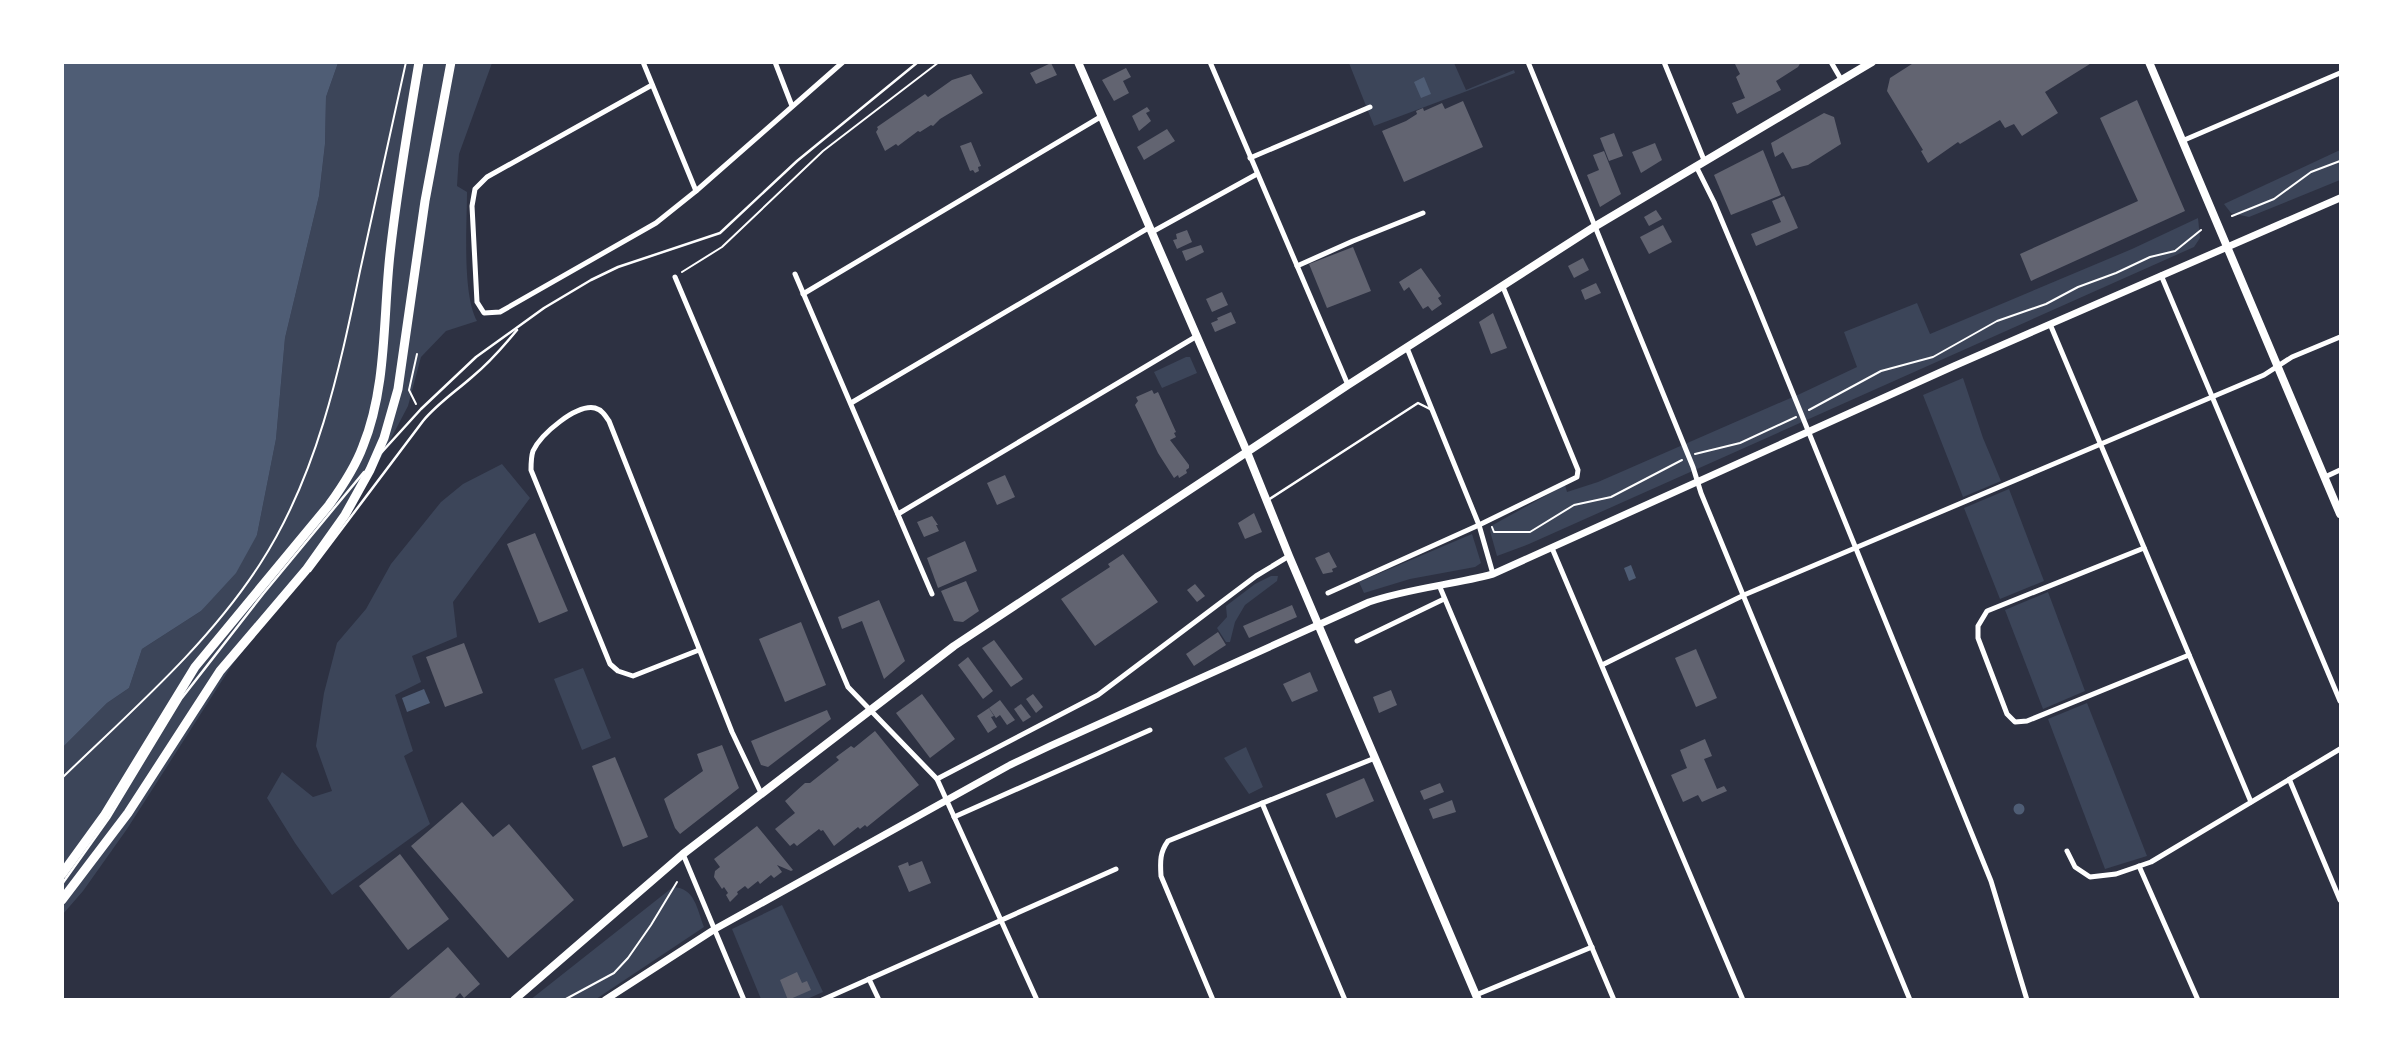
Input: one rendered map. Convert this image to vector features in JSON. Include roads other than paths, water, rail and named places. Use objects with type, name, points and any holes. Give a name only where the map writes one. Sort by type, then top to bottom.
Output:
[{"type":"highway","points":[[62,874],[104,816],[195,667],[329,505],[344,484],[362,450],[370,426],[377,391],[393,224],[419,62]]},
{"type":"highway","points":[[62,900],[128,813],[220,671],[329,538],[374,460],[391,418],[398,389],[424,201],[451,62]]},
{"type":"main road","points":[[1078,62],[1248,452],[1289,556],[1477,998]]},
{"type":"main road","points":[[514,1000],[683,854],[970,635],[1348,385],[1594,228],[1704,160],[1872,62]]},
{"type":"main road","points":[[2149,62],[2340,514]]},
{"type":"street","points":[[643,62],[696,191]]},
{"type":"street","points":[[775,62],[792,106]]},
{"type":"street","points":[[652,85],[487,177],[475,189],[472,206],[474,268],[477,302],[484,313],[500,312],[644,231],[696,191],[843,62]]},
{"type":"street","points":[[1210,62],[1348,385]]},
{"type":"street","points":[[1528,62],[1910,1000]]},
{"type":"street","points":[[1664,62],[1704,160]]},
{"type":"street","points":[[1832,62],[1842,81]]},
{"type":"street","points":[[2182,141],[2340,73]]},
{"type":"street","points":[[1250,158],[1370,107]]},
{"type":"street","points":[[803,294],[1102,116]]},
{"type":"street","points":[[1696,166],[1714,202],[1991,881],[2027,1000]]},
{"type":"street","points":[[851,403],[1151,230],[1257,174]]},
{"type":"street","points":[[605,1000],[715,929],[1032,754],[1370,602],[1396,592],[1462,582],[1493,574],[1697,480],[2340,198]]},
{"type":"street","points":[[1297,266],[1353,240],[1424,213]]},
{"type":"street","points":[[795,274],[932,594]]},
{"type":"street","points":[[2162,275],[2340,701]]},
{"type":"street","points":[[675,278],[848,687],[936,779],[948,801],[1037,1000]]},
{"type":"street","points":[[1328,593],[1489,521],[1577,477],[1578,470],[1503,287]]},
{"type":"street","points":[[2050,324],[2251,802]]},
{"type":"street","points":[[898,514],[1197,336]]},
{"type":"street","points":[[1602,665],[1744,595],[2264,375],[2292,357],[2340,337]]},
{"type":"street","points":[[1407,348],[1480,525],[1493,574]]},
{"type":"street","points":[[699,650],[633,676],[618,671],[610,664],[571,565],[533,478],[531,466],[535,447],[562,420],[581,410],[597,408],[604,412],[615,433],[699,650],[748,769],[761,793]]},
{"type":"street","points":[[2325,477],[2340,470]]},
{"type":"street","points":[[1552,548],[1743,1000]]},
{"type":"street","points":[[2144,548],[1987,611],[1978,626],[1978,638],[2007,714],[2015,722],[2027,721],[2189,655]]},
{"type":"street","points":[[936,779],[1098,695],[1256,576],[1289,556]]},
{"type":"street","points":[[1439,585],[1614,1000]]},
{"type":"street","points":[[1357,641],[1444,600]]},
{"type":"street","points":[[954,816],[1150,730]]},
{"type":"street","points":[[2067,851],[2075,867],[2090,877],[2116,874],[2150,862],[2290,781],[2340,749]]},
{"type":"street","points":[[1213,1000],[1161,876],[1160,856],[1168,840],[1375,758]]},
{"type":"street","points":[[2290,781],[2340,900]]},
{"type":"street","points":[[1262,803],[1345,1000]]},
{"type":"street","points":[[683,854],[744,1000]]},
{"type":"street","points":[[2139,866],[2198,1000]]},
{"type":"street","points":[[822,1000],[1116,869]]},
{"type":"street","points":[[1477,998],[1592,948]]},
{"type":"street","points":[[869,979],[879,1000]]},
{"type":"street","points":[[615,992],[618,1000]]},
{"type":"lane","points":[[62,884],[109,818],[181,699],[263,594],[374,460],[421,409],[463,368],[566,294],[618,267],[716,235],[797,161],[918,62]]},
{"type":"lane","points":[[284,594],[317,563],[427,416],[503,348],[519,328]]},
{"type":"lane","points":[[1266,500],[1418,403],[1433,411]]}]
